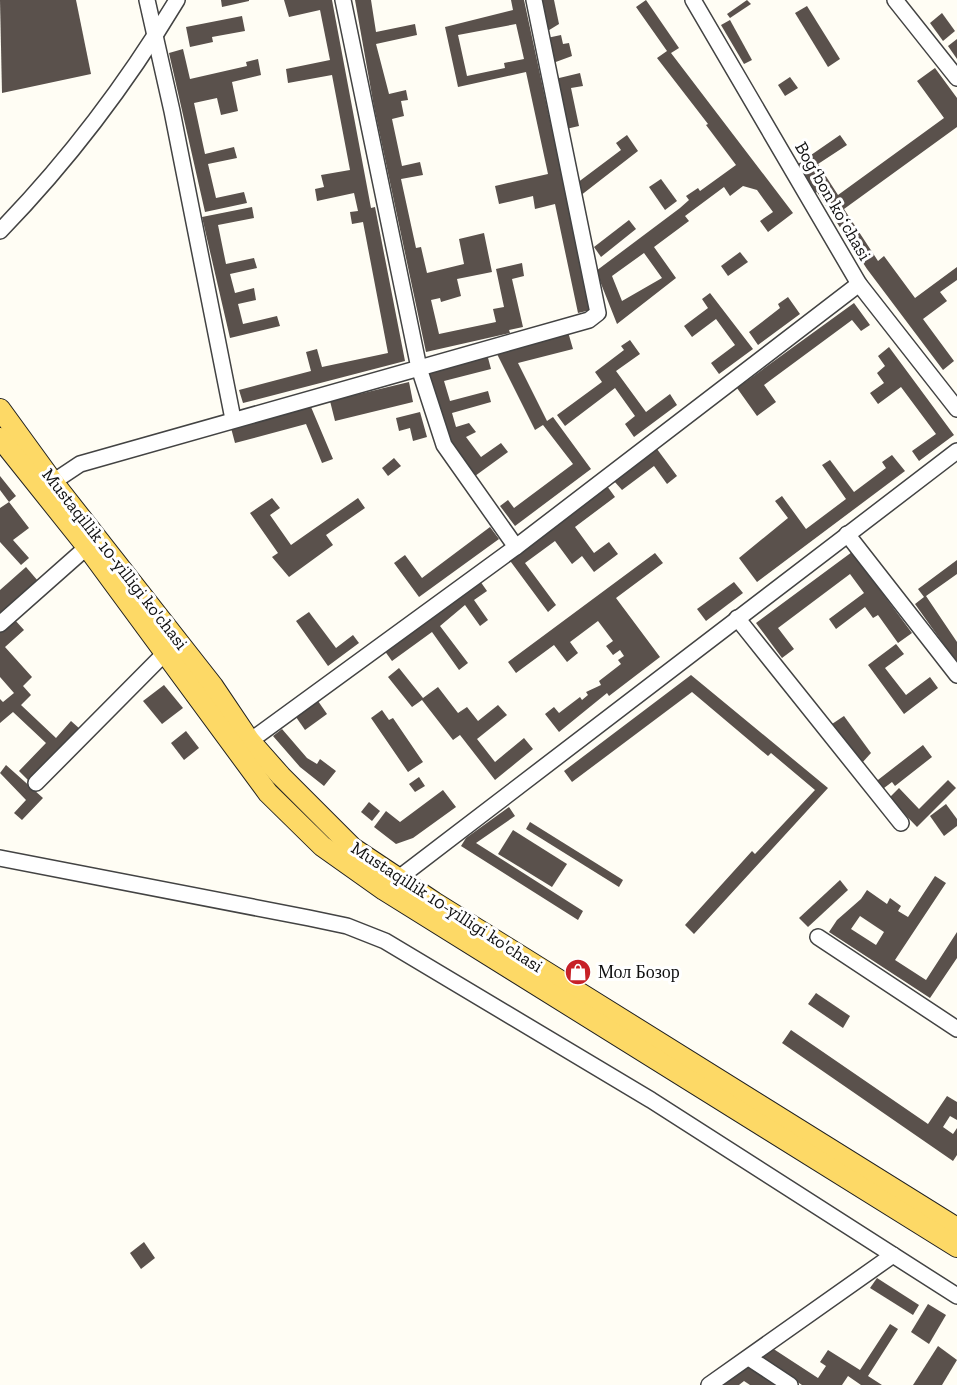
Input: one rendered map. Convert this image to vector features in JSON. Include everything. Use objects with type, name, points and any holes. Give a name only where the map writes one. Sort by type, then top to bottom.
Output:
[{"type":"main road","name":"Mustaqillik 10-yilligi ko'chasi","points":[[0,409],[53,482],[213,686],[250,741],[314,811],[392,884],[957,1248]]},
{"type":"main road","name":"Mustaqillik 10-yilligi ko'chasi","points":[[0,438],[87,547],[268,793],[322,846],[392,884],[957,1228]]},
{"type":"street","points":[[147,0],[232,419]]},
{"type":"street","points":[[0,231],[78,142],[155,36],[177,0]]},
{"type":"street","points":[[343,0],[419,368],[444,445],[516,547]]},
{"type":"street","points":[[53,482],[80,464],[232,419],[589,320],[598,313],[534,0]]},
{"type":"street","name":"Bogʻbon koʻchasi","points":[[693,0],[859,284],[957,409]]},
{"type":"street","points":[[895,0],[957,78]]},
{"type":"street","points":[[250,741],[516,547],[859,284]]},
{"type":"street","points":[[392,884],[957,451]]},
{"type":"street","points":[[847,534],[957,675]]},
{"type":"street","points":[[0,624],[87,547]]},
{"type":"street","points":[[737,618],[901,823]]},
{"type":"street","points":[[36,783],[164,654]]},
{"type":"street","points":[[0,858],[328,922],[385,940],[651,1100],[957,1296]]},
{"type":"street","points":[[818,937],[957,1029]]},
{"type":"street","points":[[709,1385],[893,1255]]},
{"type":"street","points":[[748,1358],[790,1385]]},
{"type":"building","points":[[0,0],[76,0],[91,74],[2,93]]},
{"type":"building","points":[[221,0],[249,0],[249,1],[222,7]]},
{"type":"building","points":[[284,0],[332,0],[371,208],[375,207],[405,361],[243,403],[239,390],[311,371],[306,352],[317,349],[322,367],[388,353],[363,222],[352,224],[350,212],[358,211],[354,193],[317,201],[315,189],[324,187],[321,175],[350,170],[332,75],[288,83],[286,69],[330,60],[320,10],[289,17]]},
{"type":"building","points":[[355,0],[371,0],[376,32],[415,24],[417,35],[376,44],[389,94],[406,90],[408,100],[401,101],[404,116],[392,119],[402,166],[420,162],[423,175],[401,179],[416,248],[421,247],[427,273],[464,264],[459,239],[484,233],[492,272],[457,279],[461,296],[441,302],[440,298],[431,300],[439,334],[496,322],[493,309],[504,307],[496,269],[522,263],[524,276],[512,279],[523,327],[509,330],[510,333],[426,352],[374,107]]},
{"type":"building","points":[[511,0],[524,0],[591,310],[578,313],[555,204],[535,209],[533,196],[499,204],[495,186],[548,174],[526,72],[458,87],[445,27],[513,10]],"holes":[[[516,24],[524,59],[504,63],[505,68],[467,76],[458,35]]]},
{"type":"building","points":[[538,0],[554,0],[559,24],[546,32]]},
{"type":"building","points":[[646,0],[679,48],[671,53],[793,213],[768,232],[760,221],[773,212],[757,190],[743,186],[730,196],[724,187],[685,216],[689,221],[654,247],[676,278],[617,324],[596,271],[680,208],[689,200],[686,196],[698,188],[700,191],[736,165],[706,125],[708,124],[657,58],[667,51],[636,7]],"holes":[[[644,253],[662,278],[622,301],[612,276]]]},
{"type":"building","points":[[747,0],[751,4],[730,18],[727,14]]},
{"type":"building","points":[[807,6],[840,59],[828,67],[795,13]]},
{"type":"building","points":[[942,13],[955,31],[943,41],[930,23]]},
{"type":"building","points":[[242,16],[245,31],[212,37],[213,42],[190,47],[186,27]]},
{"type":"building","points":[[730,20],[752,60],[744,64],[721,25]]},
{"type":"building","points":[[561,35],[563,44],[569,43],[572,56],[553,63],[547,38]]},
{"type":"building","points":[[957,39],[957,59],[948,46]]},
{"type":"building","points":[[183,49],[190,79],[247,66],[246,62],[258,59],[261,75],[232,82],[238,111],[221,115],[217,98],[194,103],[205,154],[234,147],[237,158],[208,164],[216,198],[244,192],[247,203],[205,212],[169,53]]},
{"type":"building","points":[[935,68],[957,98],[957,127],[844,209],[878,261],[884,256],[915,298],[957,267],[957,280],[940,292],[947,301],[923,319],[954,361],[943,370],[867,269],[817,192],[812,196],[802,181],[807,178],[798,164],[840,135],[847,145],[818,164],[838,195],[944,118],[917,81]]},
{"type":"building","points":[[580,73],[583,86],[571,88],[579,126],[566,129],[555,79]]},
{"type":"building","points":[[790,77],[798,88],[785,96],[778,85]]},
{"type":"building","points":[[627,135],[638,151],[580,196],[577,183],[621,150],[616,143]]},
{"type":"building","points":[[661,179],[677,201],[665,210],[649,187]]},
{"type":"building","points":[[252,207],[254,218],[218,225],[226,264],[254,258],[257,268],[230,274],[235,293],[254,288],[256,300],[238,304],[243,324],[277,316],[280,326],[230,338],[202,217]]},
{"type":"building","points":[[629,220],[636,229],[601,257],[594,247]]},
{"type":"building","points":[[740,252],[748,262],[728,276],[721,266]]},
{"type":"building","points":[[710,293],[753,349],[719,374],[711,363],[735,345],[716,319],[692,337],[684,326],[708,308],[702,299]]},
{"type":"building","points":[[788,297],[800,314],[758,345],[749,332],[780,308],[778,304]]},
{"type":"building","points":[[854,303],[870,325],[861,331],[852,320],[764,385],[776,402],[757,416],[737,388]]},
{"type":"building","points":[[568,332],[573,349],[518,363],[547,421],[553,417],[591,469],[515,526],[500,506],[508,500],[514,508],[573,464],[543,425],[535,430],[495,350]]},
{"type":"building","points":[[630,340],[640,354],[616,371],[646,412],[670,394],[677,405],[634,437],[625,424],[635,416],[615,388],[565,426],[557,415],[602,382],[595,372],[624,350],[621,346]]},
{"type":"building","points":[[889,347],[954,435],[919,461],[912,451],[936,434],[901,387],[878,404],[870,393],[884,383],[877,373],[885,366],[878,356]]},
{"type":"building","points":[[487,354],[491,369],[444,381],[450,401],[488,391],[491,402],[452,413],[456,427],[469,423],[476,432],[466,437],[481,457],[501,443],[508,452],[475,476],[444,434],[426,370]]},
{"type":"building","points":[[409,382],[413,402],[335,421],[330,401]]},
{"type":"building","points":[[311,407],[333,459],[322,463],[306,424],[235,443],[231,428]]},
{"type":"building","points":[[420,412],[427,437],[413,441],[410,428],[399,431],[396,418]]},
{"type":"building","points":[[657,449],[677,476],[667,484],[654,466],[622,490],[614,481]]},
{"type":"building","points":[[892,455],[905,471],[757,582],[739,558],[788,518],[775,501],[782,496],[806,529],[846,499],[822,465],[830,460],[854,492],[886,468],[882,462]]},
{"type":"building","points":[[394,458],[401,466],[388,476],[382,468]]},
{"type":"building","points":[[0,476],[16,496],[9,502],[0,490]]},
{"type":"building","points":[[607,486],[615,497],[575,527],[594,553],[609,542],[618,554],[594,572],[582,556],[572,564],[555,541],[525,563],[556,605],[548,612],[508,558]]},
{"type":"building","points":[[272,498],[280,508],[270,515],[291,545],[358,498],[365,508],[326,535],[333,545],[289,577],[272,557],[278,553],[250,513]]},
{"type":"building","points":[[9,502],[29,528],[13,540],[29,558],[21,565],[0,542],[0,508]]},
{"type":"building","points":[[490,527],[499,539],[419,597],[394,563],[405,555],[422,578]]},
{"type":"building","points":[[852,552],[912,633],[898,643],[878,615],[873,618],[865,607],[836,629],[829,619],[864,593],[850,574],[778,628],[794,649],[782,658],[756,623]]},
{"type":"building","points":[[655,553],[663,563],[616,598],[660,657],[609,696],[607,693],[559,732],[545,714],[554,707],[559,713],[580,697],[582,700],[588,695],[586,692],[601,685],[599,681],[621,664],[618,660],[624,656],[620,650],[613,655],[606,646],[613,641],[598,621],[570,642],[578,653],[567,662],[554,645],[516,673],[508,662]]},
{"type":"building","points":[[957,560],[957,574],[926,596],[957,642],[957,663],[915,604],[924,597],[918,589]]},
{"type":"building","points":[[26,567],[38,581],[0,614],[0,590]]},
{"type":"building","points":[[480,581],[487,591],[474,600],[488,620],[480,626],[465,605],[440,626],[468,663],[459,670],[432,632],[392,661],[384,650]]},
{"type":"building","points":[[734,582],[743,593],[706,621],[697,609]]},
{"type":"building","points":[[309,612],[336,648],[353,635],[359,643],[328,666],[296,621]]},
{"type":"building","points":[[14,619],[24,630],[5,647],[32,677],[23,686],[31,695],[21,705],[56,738],[71,721],[80,729],[30,782],[19,771],[46,743],[13,712],[0,723],[0,699],[3,702],[14,693],[0,677],[0,631]]},
{"type":"building","points":[[896,644],[904,654],[885,668],[906,695],[930,677],[938,688],[904,714],[868,665]]},
{"type":"building","points":[[399,668],[423,698],[438,687],[458,713],[467,707],[478,721],[498,705],[507,715],[477,739],[495,762],[524,738],[533,749],[495,780],[460,735],[453,740],[422,700],[412,707],[388,677]]},
{"type":"building","points":[[691,675],[828,788],[694,934],[685,925],[752,851],[755,854],[815,790],[771,753],[768,756],[692,692],[572,782],[564,771]]},
{"type":"building","points":[[164,685],[183,708],[162,724],[143,701]]},
{"type":"building","points":[[318,701],[327,714],[305,730],[296,717]]},
{"type":"building","points":[[382,710],[389,720],[393,718],[423,762],[408,772],[371,718]]},
{"type":"building","points":[[844,716],[871,753],[861,764],[832,724]]},
{"type":"building","points":[[282,729],[307,758],[317,764],[320,759],[336,771],[324,786],[300,767],[273,736]]},
{"type":"building","points":[[186,731],[199,748],[184,760],[171,743]]},
{"type":"building","points":[[923,745],[932,757],[895,786],[892,782],[880,791],[874,783]]},
{"type":"building","points":[[6,765],[43,798],[22,820],[14,813],[26,800],[0,773]]},
{"type":"building","points":[[419,777],[425,786],[415,792],[409,784]]},
{"type":"building","points":[[948,780],[956,788],[917,827],[889,798],[899,788],[919,809]]},
{"type":"building","points":[[443,790],[456,807],[413,838],[396,844],[374,827],[386,811],[400,822]]},
{"type":"building","points":[[369,802],[380,811],[372,821],[361,812]]},
{"type":"building","points":[[946,804],[957,819],[957,826],[944,836],[930,816]]},
{"type":"building","points":[[509,807],[515,816],[476,843],[583,911],[578,920],[461,846],[466,838]]},
{"type":"building","points":[[530,822],[623,880],[619,887],[526,829]]},
{"type":"building","points":[[513,830],[567,864],[552,887],[498,854]]},
{"type":"building","points":[[935,876],[946,883],[895,960],[926,980],[957,932],[957,958],[930,998],[829,932],[837,920],[861,899],[867,890],[887,904],[890,898],[901,906],[898,911],[908,917]],"holes":[[[860,916],[884,932],[876,945],[851,929]]]},
{"type":"building","points":[[840,880],[848,890],[808,927],[799,918]]},
{"type":"building","points":[[816,993],[850,1016],[843,1028],[808,1004]]},
{"type":"building","points":[[791,1030],[928,1124],[947,1096],[957,1102],[957,1120],[950,1116],[943,1127],[953,1134],[957,1128],[957,1155],[953,1161],[782,1043]]},
{"type":"building","points":[[144,1242],[155,1258],[141,1269],[130,1253]]},
{"type":"building","points":[[877,1278],[919,1305],[913,1315],[870,1288]]},
{"type":"building","points":[[928,1304],[946,1315],[929,1344],[911,1332]]},
{"type":"building","points":[[890,1324],[898,1329],[868,1376],[882,1385],[861,1385],[848,1376],[842,1385],[802,1385],[759,1357],[772,1348],[818,1378],[826,1366],[820,1362],[828,1350],[860,1370]]},
{"type":"building","points":[[938,1346],[957,1360],[942,1385],[913,1385]]},
{"type":"building","points":[[744,1364],[776,1385],[750,1385],[744,1381],[739,1385],[715,1385]]},
{"type":"place","name":"Мол Бозор","points":[[578,972]]}]
